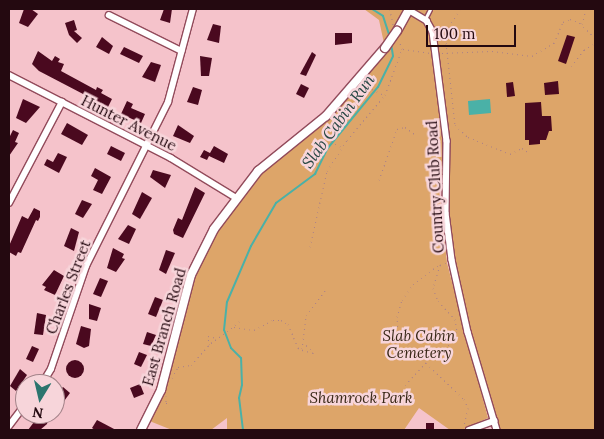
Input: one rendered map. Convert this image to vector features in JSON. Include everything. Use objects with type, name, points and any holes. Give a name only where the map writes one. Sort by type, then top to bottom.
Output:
[{"type":"main road","name":"East Branch Road","points":[[141,430],[161,390],[191,275],[214,229],[235,197],[263,166],[326,116],[385,48],[409,9]]},
{"type":"street","name":"Charles Street","points":[[48,374],[86,266],[168,102],[193,9]]},
{"type":"street","points":[[409,9],[425,20]]},
{"type":"street","points":[[109,15],[182,51]]},
{"type":"street","name":"Country Club Road","points":[[425,20],[433,32],[447,141],[446,213],[452,260],[466,324],[497,430]]},
{"type":"street","name":"Hunter Avenue","points":[[9,76],[147,145],[235,197]]},
{"type":"street","points":[[9,203],[62,102]]},
{"type":"street","points":[[469,430],[494,421]]},
{"type":"lane","points":[[425,20],[430,9]]},
{"type":"path","points":[[310,247],[326,174],[342,148],[384,95],[402,49],[390,9]]},
{"type":"path","points":[[460,9],[456,18],[445,28],[454,121],[459,130],[510,154],[522,148],[528,152]]},
{"type":"path","points":[[582,25],[586,9]]},
{"type":"path","points":[[402,49],[436,54],[492,51],[532,56],[554,43],[566,20],[574,20],[595,38]]},
{"type":"path","points":[[571,66],[584,50],[595,43]]},
{"type":"path","points":[[372,89],[384,95]]},
{"type":"path","points":[[379,180],[397,129],[405,127],[416,135]]},
{"type":"path","points":[[331,141],[342,148]]},
{"type":"path","points":[[434,355],[422,353],[405,342],[398,330],[397,317],[406,293],[424,274],[452,260]]},
{"type":"path","points":[[405,385],[434,355],[447,348],[457,332],[456,320],[438,301],[433,288],[440,265]]},
{"type":"path","points":[[300,350],[304,342],[306,315],[325,291]]},
{"type":"path","points":[[171,380],[176,369],[191,365],[221,335],[241,320]]},
{"type":"path","points":[[230,329],[254,330],[273,320],[281,320],[290,328],[300,350]]},
{"type":"path","points":[[209,346],[208,336],[218,338]]},
{"type":"path","points":[[300,350],[314,352],[304,342]]},
{"type":"path","points":[[426,363],[467,403],[468,412],[463,430]]},
{"type":"path","points":[[168,388],[165,401],[170,403]]},
{"type":"green space","points":[[364,9],[595,9],[595,430],[498,430],[453,264],[445,189],[439,189],[447,263],[488,418],[462,430],[450,430],[419,408],[404,430],[227,430],[227,418],[211,430],[172,430],[147,420],[200,254],[247,182],[327,116],[385,48],[379,20]]},
{"type":"water","points":[[490,99],[491,113],[469,115],[468,101]]},
{"type":"building","points":[[24,9],[31,9],[38,14],[28,27],[19,23]]},
{"type":"building","points":[[164,9],[172,9],[170,23],[160,20]]},
{"type":"building","points":[[74,20],[77,30],[74,31],[82,38],[77,43],[69,35],[65,23]]},
{"type":"building","points":[[213,24],[221,26],[219,43],[207,40]]},
{"type":"building","points":[[335,33],[352,33],[352,43],[335,45]]},
{"type":"building","points":[[567,35],[575,37],[566,64],[558,61]]},
{"type":"building","points":[[102,37],[113,46],[109,54],[96,47]]},
{"type":"building","points":[[124,47],[143,56],[139,63],[120,54]]},
{"type":"building","points":[[38,51],[52,61],[55,56],[60,59],[58,62],[64,64],[61,71],[96,90],[97,87],[103,90],[101,93],[112,99],[108,107],[39,71],[32,64]]},
{"type":"building","points":[[312,52],[316,55],[306,76],[300,74]]},
{"type":"building","points":[[200,56],[212,58],[209,76],[201,76]]},
{"type":"building","points":[[151,62],[161,65],[155,82],[142,77]]},
{"type":"building","points":[[558,81],[559,94],[545,95],[544,83]]},
{"type":"building","points":[[513,82],[515,96],[507,97],[506,83]]},
{"type":"building","points":[[301,84],[309,88],[304,98],[296,94]]},
{"type":"building","points":[[193,87],[202,90],[198,105],[187,102]]},
{"type":"building","points":[[23,99],[40,107],[26,123],[16,118]]},
{"type":"building","points":[[127,101],[133,104],[131,108],[145,114],[141,123],[121,114]]},
{"type":"building","points":[[541,102],[542,116],[551,116],[552,131],[549,131],[546,140],[540,140],[540,144],[529,145],[529,140],[525,140],[525,103]]},
{"type":"building","points":[[67,123],[88,135],[82,145],[61,134]]},
{"type":"building","points":[[178,125],[194,136],[190,143],[173,136]]},
{"type":"building","points":[[13,130],[19,133],[15,142],[18,143],[9,156],[9,138]]},
{"type":"building","points":[[111,146],[125,153],[121,161],[107,154]]},
{"type":"building","points":[[214,146],[228,154],[224,163],[209,156],[207,160],[200,157],[204,150],[210,153]]},
{"type":"building","points":[[58,153],[67,157],[59,173],[44,165],[47,159],[53,162]]},
{"type":"building","points":[[95,168],[111,177],[102,194],[93,190],[98,180],[91,176]]},
{"type":"building","points":[[153,170],[171,175],[165,188],[150,177]]},
{"type":"building","points":[[195,187],[205,193],[183,238],[174,234],[173,230],[178,218],[182,220]]},
{"type":"building","points":[[142,192],[152,198],[140,219],[132,214]]},
{"type":"building","points":[[82,200],[92,204],[83,218],[75,214]]},
{"type":"building","points":[[34,208],[40,211],[40,217],[38,221],[36,220],[21,253],[18,252],[16,256],[9,252],[9,246],[22,216],[28,219]]},
{"type":"building","points":[[128,225],[136,229],[129,244],[118,239]]},
{"type":"building","points":[[71,228],[79,232],[74,251],[64,246]]},
{"type":"building","points":[[113,248],[124,254],[122,258],[125,259],[116,272],[107,268]]},
{"type":"building","points":[[166,250],[175,253],[166,274],[159,270]]},
{"type":"building","points":[[54,270],[64,276],[55,295],[44,290],[46,287],[42,285]]},
{"type":"building","points":[[100,278],[108,281],[101,297],[93,294]]},
{"type":"building","points":[[155,297],[163,300],[156,317],[148,314]]},
{"type":"building","points":[[89,304],[101,308],[97,321],[89,319]]},
{"type":"building","points":[[37,313],[46,315],[43,335],[34,334]]},
{"type":"building","points":[[81,326],[91,329],[89,346],[84,348],[76,344]]},
{"type":"building","points":[[147,332],[156,335],[151,346],[143,344]]},
{"type":"building","points":[[32,346],[39,349],[33,362],[26,359]]},
{"type":"building","points":[[139,352],[147,355],[141,367],[134,364]]},
{"type":"building","points":[[75,360],[81,363],[84,369],[81,375],[75,378],[69,375],[66,369],[69,363]]},
{"type":"building","points":[[20,369],[26,374],[17,374]]},
{"type":"building","points":[[15,378],[15,390],[10,386]]},
{"type":"building","points":[[140,384],[144,394],[134,398],[130,388]]},
{"type":"building","points":[[65,389],[70,393],[65,400]]},
{"type":"building","points":[[97,420],[116,430],[95,430],[92,428]]},
{"type":"building","points":[[426,423],[434,423],[434,430],[426,430]]},
{"type":"building","points":[[32,424],[47,424],[40,430],[28,430]]},
{"type":"waterway","name":"Slab Cabin Run","points":[[372,9],[383,16],[390,37]]},
{"type":"waterway","name":"Slab Cabin Run","points":[[243,430],[239,398],[242,385],[241,358],[231,348],[224,330],[227,302],[251,246],[276,203],[315,174],[327,149],[378,87],[393,56],[391,44]]},
{"type":"park label","name":"Slab Cabin Cemetery","points":[[419,344]]},
{"type":"park label","name":"Shamrock Park","points":[[361,398]]}]
